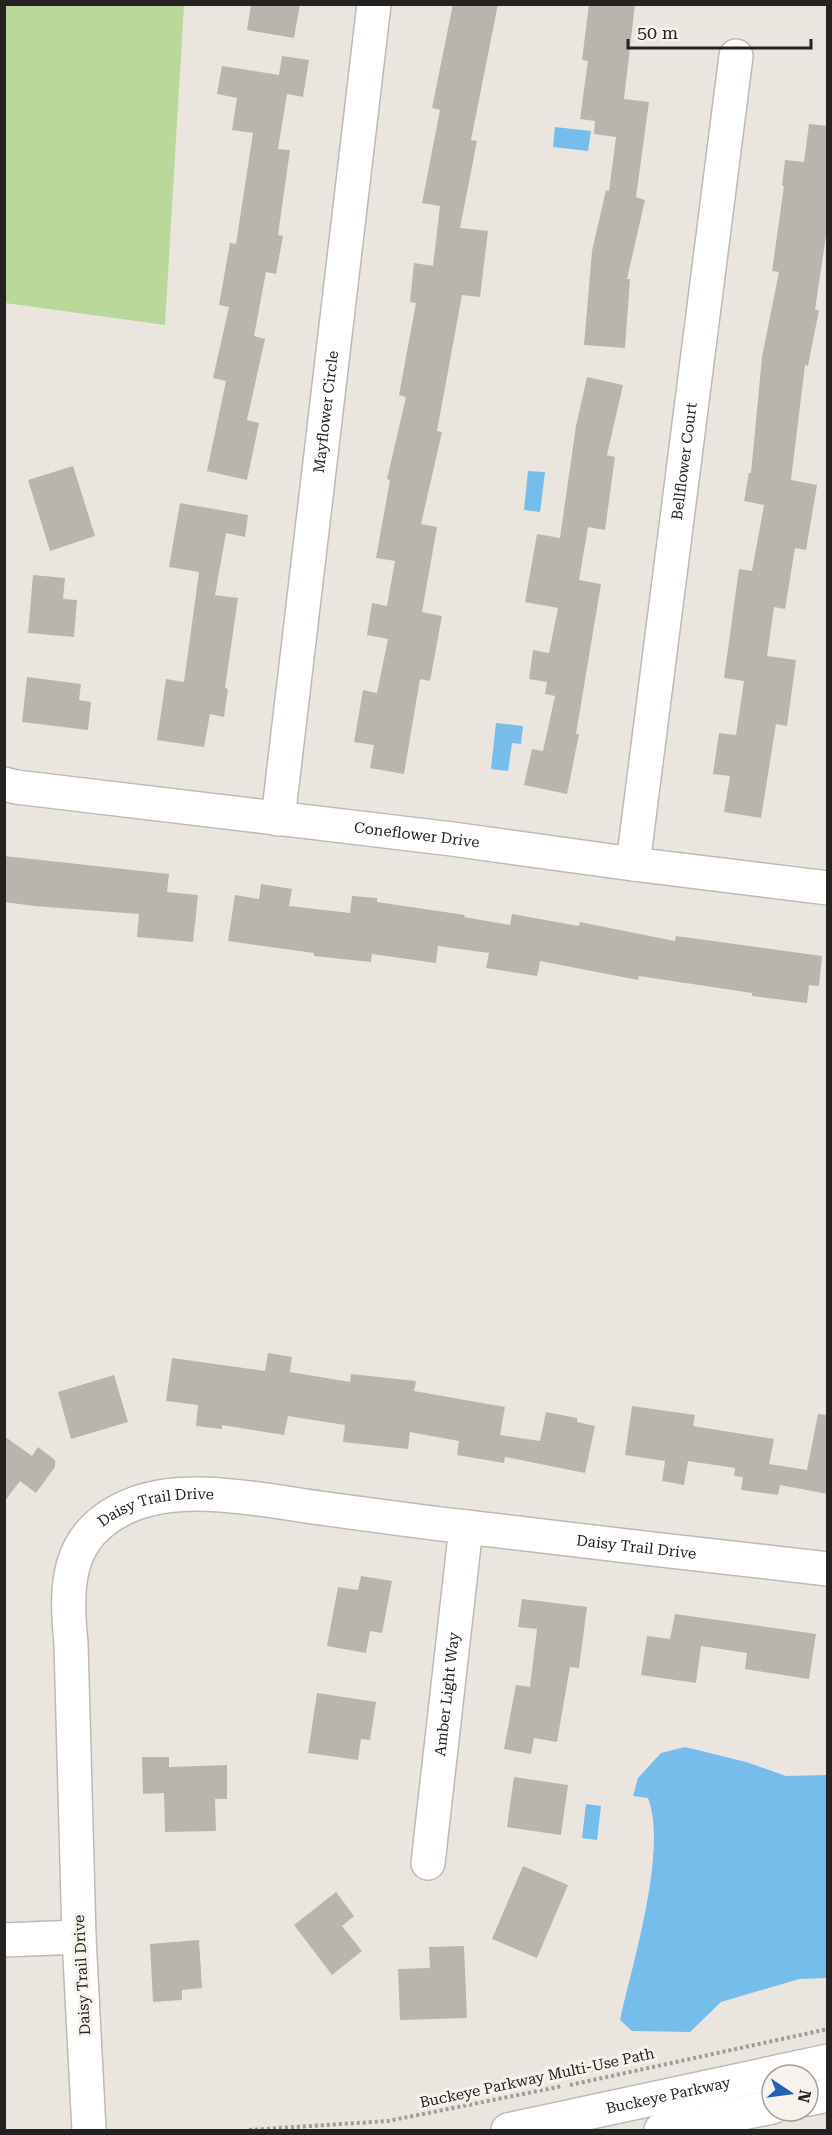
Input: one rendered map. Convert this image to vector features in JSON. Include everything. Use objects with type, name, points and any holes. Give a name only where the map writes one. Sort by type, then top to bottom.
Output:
[{"type":"street","name":"Mayflower Circle","points":[[278,819],[374,4]]},
{"type":"street","name":"Bellflower Court","points":[[633,864],[736,56]]},
{"type":"street","name":"Coneflower Drive","points":[[4,784],[828,888]]},
{"type":"street","name":"Daisy Trail Drive","points":[[89,2130],[68,1607],[69,1580],[79,1549],[92,1531],[111,1516],[129,1506],[168,1495],[236,1497],[466,1527],[828,1569]]},
{"type":"street","name":"Amber Light Way","points":[[428,1863],[466,1527]]},
{"type":"street","points":[[4,1940],[80,1936]]},
{"type":"street","name":"Buckeye Parkway","points":[[508,2130],[828,2061]]},
{"type":"street","points":[[661,2130],[760,2109]]},
{"type":"path","name":"Buckeye Parkway Multi-Use Path","points":[[249,2130],[388,2121],[562,2087],[828,2029]]},
{"type":"green space","points":[[5,4],[184,5],[165,325],[5,303]]},
{"type":"water","points":[[555,127],[591,131],[588,151],[553,147]]},
{"type":"water","points":[[528,471],[545,472],[540,512],[524,510]]},
{"type":"water","points":[[496,723],[523,726],[521,744],[512,743],[508,771],[491,769]]},
{"type":"water","points":[[685,1747],[746,1762],[786,1776],[827,1775],[827,1978],[799,1979],[721,2002],[690,2032],[632,2031],[620,2020],[646,1908],[654,1847],[653,1820],[648,1798],[633,1796],[638,1778],[661,1753]]},
{"type":"water","points":[[586,1804],[601,1806],[597,1840],[582,1838]]},
{"type":"building","points":[[251,4],[300,4],[294,38],[247,30]]},
{"type":"building","points":[[453,4],[498,4],[471,140],[477,141],[460,228],[488,231],[480,297],[462,295],[437,431],[442,432],[421,524],[437,527],[422,612],[442,616],[430,681],[420,679],[404,774],[370,768],[374,745],[354,742],[363,690],[377,693],[388,639],[367,635],[372,603],[387,606],[395,561],[376,558],[390,480],[387,479],[406,397],[399,395],[416,303],[410,302],[414,263],[433,266],[440,206],[422,203],[440,110],[432,108]]},
{"type":"building","points":[[589,4],[635,4],[624,99],[649,102],[636,197],[645,200],[627,279],[630,279],[625,348],[584,345],[592,251],[606,190],[609,191],[616,137],[594,134],[595,121],[580,119],[588,61],[582,60]]},
{"type":"building","points":[[282,56],[309,60],[303,97],[287,94],[278,149],[290,150],[278,235],[283,236],[276,274],[266,272],[254,336],[265,339],[247,420],[259,423],[247,480],[207,471],[226,381],[213,378],[229,307],[219,305],[230,243],[236,244],[253,133],[232,130],[237,98],[217,94],[222,66],[279,75]]},
{"type":"building","points":[[809,124],[828,126],[828,222],[815,310],[819,310],[808,366],[805,365],[791,480],[817,485],[806,550],[795,548],[785,609],[774,607],[767,656],[796,660],[787,726],[776,724],[761,818],[724,812],[730,776],[713,774],[719,733],[736,735],[744,681],[724,678],[739,569],[752,571],[764,505],[744,501],[749,473],[751,473],[762,357],[779,272],[772,271],[784,186],[782,186],[785,160],[804,162]]},
{"type":"building","points":[[587,377],[623,385],[607,455],[615,457],[605,530],[588,527],[579,580],[601,584],[576,734],[579,734],[567,794],[524,785],[532,749],[543,751],[555,696],[545,694],[547,682],[529,679],[533,650],[549,653],[558,608],[525,602],[537,534],[560,538],[576,426]]},
{"type":"building","points":[[73,466],[95,536],[50,551],[28,480]]},
{"type":"building","points":[[180,503],[248,515],[245,537],[226,533],[215,595],[238,598],[225,688],[228,689],[224,717],[210,714],[204,747],[157,740],[166,679],[184,682],[199,572],[169,567]]},
{"type":"building","points":[[33,575],[65,578],[63,599],[77,600],[74,637],[28,633]]},
{"type":"building","points":[[27,677],[81,684],[79,700],[91,702],[88,730],[22,722]]},
{"type":"building","points":[[4,856],[169,874],[167,892],[198,895],[193,942],[137,937],[139,914],[4,902]]},
{"type":"building","points":[[261,884],[292,889],[289,906],[350,913],[352,896],[377,898],[377,902],[465,915],[464,917],[510,925],[512,914],[579,926],[580,922],[675,941],[676,936],[822,956],[819,986],[809,985],[807,1003],[752,996],[752,993],[639,976],[638,980],[540,961],[537,976],[486,968],[489,953],[438,946],[436,963],[372,954],[371,962],[314,956],[314,953],[228,941],[235,895],[259,899]]},
{"type":"building","points":[[268,1353],[292,1357],[290,1372],[350,1382],[351,1374],[416,1381],[414,1391],[505,1407],[500,1435],[540,1441],[546,1412],[577,1418],[577,1422],[595,1426],[585,1473],[505,1457],[504,1463],[457,1455],[459,1441],[410,1432],[408,1449],[343,1442],[345,1425],[288,1416],[284,1435],[222,1425],[222,1429],[196,1426],[198,1405],[166,1401],[172,1358],[265,1371]]},
{"type":"building","points":[[114,1375],[128,1422],[71,1439],[58,1392]]},
{"type":"building","points":[[632,1406],[695,1415],[693,1426],[774,1439],[769,1464],[807,1470],[818,1414],[828,1415],[828,1494],[780,1485],[778,1495],[741,1490],[743,1477],[734,1476],[735,1468],[688,1461],[684,1485],[662,1481],[665,1461],[625,1455]]},
{"type":"building","points":[[4,1436],[32,1456],[38,1447],[55,1460],[55,1467],[36,1493],[20,1481],[4,1502]]},
{"type":"building","points":[[361,1576],[392,1581],[382,1633],[370,1631],[366,1653],[327,1646],[338,1587],[358,1590]]},
{"type":"building","points":[[522,1599],[587,1607],[579,1668],[570,1667],[557,1742],[534,1738],[531,1754],[504,1749],[516,1685],[530,1687],[537,1629],[518,1627]]},
{"type":"building","points":[[675,1614],[816,1634],[809,1679],[745,1669],[747,1653],[701,1646],[696,1683],[641,1675],[647,1636],[670,1639]]},
{"type":"building","points":[[317,1693],[376,1702],[370,1740],[361,1739],[358,1760],[308,1753]]},
{"type":"building","points":[[142,1757],[169,1757],[169,1767],[227,1765],[227,1799],[215,1799],[216,1831],[165,1832],[164,1793],[143,1794]]},
{"type":"building","points":[[514,1777],[568,1785],[561,1835],[507,1827]]},
{"type":"building","points":[[523,1866],[568,1885],[537,1958],[492,1939]]},
{"type":"building","points":[[336,1892],[354,1916],[342,1926],[362,1951],[332,1975],[294,1925]]},
{"type":"building","points":[[199,1940],[202,1988],[182,1990],[182,2000],[153,2002],[150,1944]]},
{"type":"building","points":[[464,1946],[467,2018],[400,2020],[398,1969],[430,1968],[429,1947]]}]
